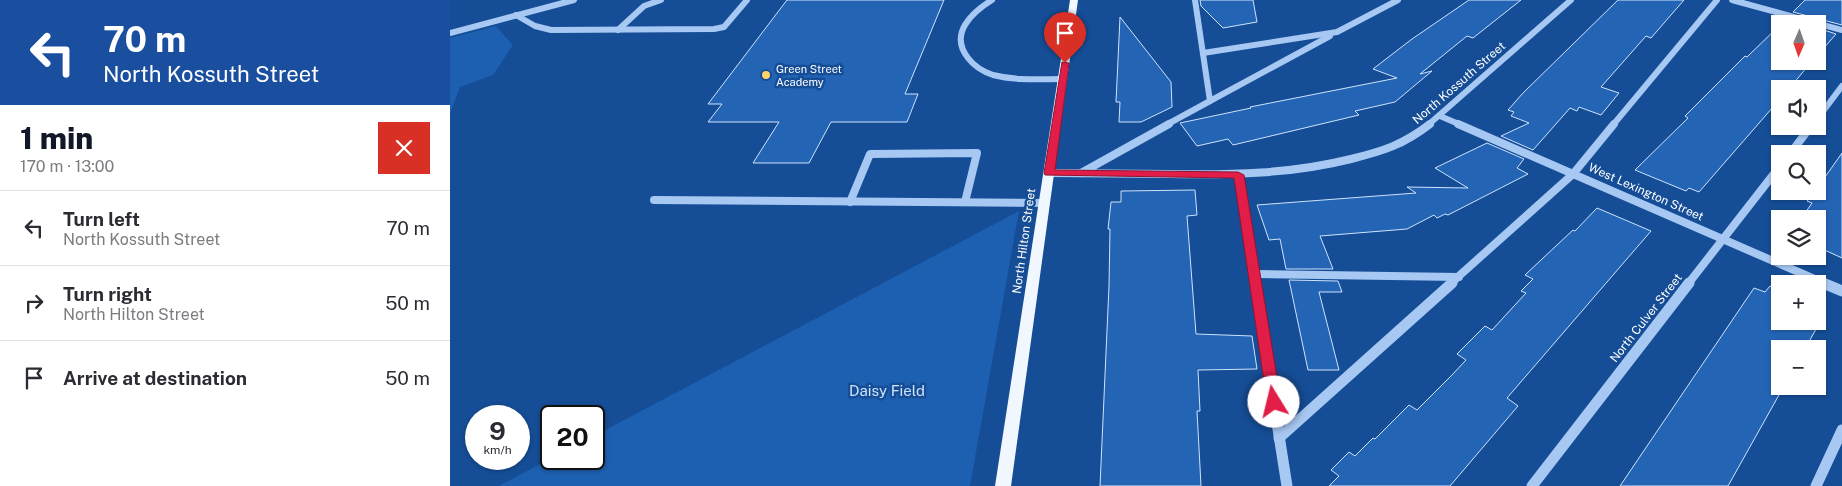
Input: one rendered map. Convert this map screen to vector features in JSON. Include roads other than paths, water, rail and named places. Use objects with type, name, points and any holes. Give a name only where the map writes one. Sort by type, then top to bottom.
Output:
[{"type":"main road","name":"North Hilton Street","points":[[1003,486],[1074,0]]},
{"type":"street","points":[[450,33],[574,0]]},
{"type":"street","points":[[618,30],[644,6],[660,0]]},
{"type":"street","points":[[516,15],[535,26],[551,30],[714,29],[724,27],[748,0]]},
{"type":"street","points":[[992,0],[970,17],[963,28],[960,40],[967,58],[976,67],[1006,78],[1063,79]]},
{"type":"street","points":[[1195,0],[1210,101]]},
{"type":"street","points":[[1081,173],[1398,0]]},
{"type":"street","name":"North Kossuth Street","points":[[1049,173],[1238,175],[1284,172],[1319,167],[1390,149],[1416,135],[1440,116],[1571,0]]},
{"type":"street","points":[[1280,438],[1573,174],[1718,0]]},
{"type":"street","points":[[1732,0],[1842,30]]},
{"type":"street","points":[[1203,52],[1337,32]]},
{"type":"street","points":[[1826,107],[1842,86]]},
{"type":"street","name":"West Lexington Street","points":[[1440,116],[1842,291]]},
{"type":"street","points":[[850,202],[870,154],[977,154],[964,202]]},
{"type":"street","points":[[1238,175],[1287,486]]},
{"type":"street","name":"North Culver Street","points":[[1532,486],[1771,178]]},
{"type":"street","points":[[654,200],[1045,203]]},
{"type":"street","points":[[1254,274],[1458,277]]},
{"type":"street","points":[[1816,486],[1842,430]]},
{"type":"place","name":"Green Street Academy","points":[[766,75]]},
{"type":"park label","name":"Daisy Field","points":[[887,390]]}]
